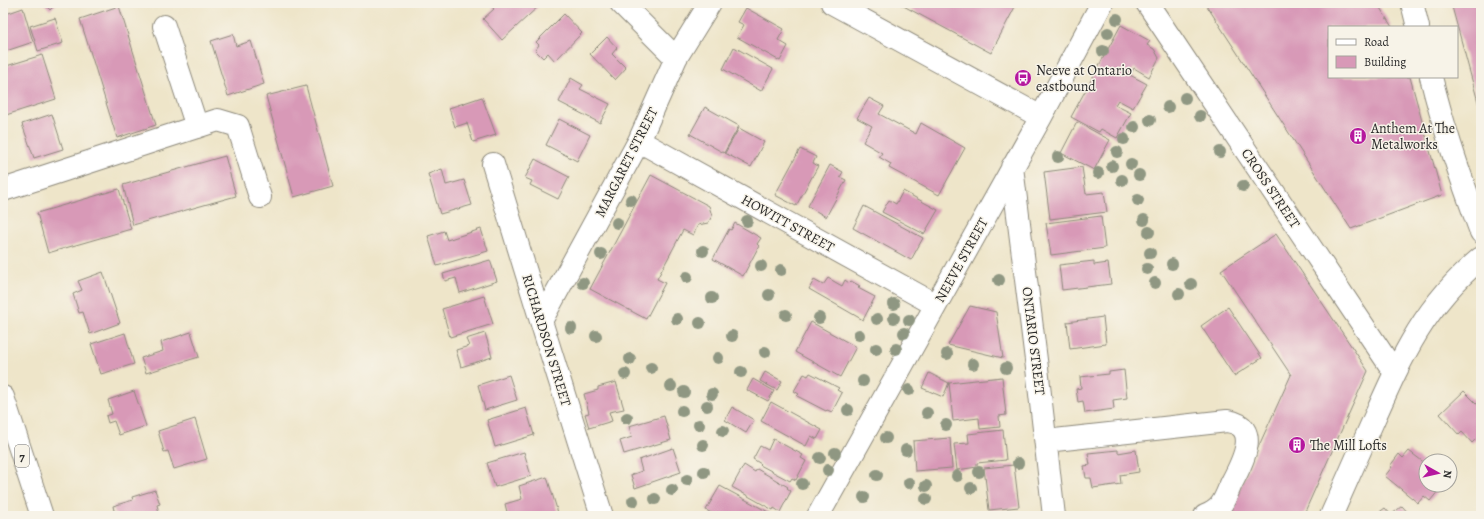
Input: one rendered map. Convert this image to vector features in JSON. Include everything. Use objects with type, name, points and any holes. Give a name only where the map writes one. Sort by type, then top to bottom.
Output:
[{"type":"street","points":[[621,3],[676,58]]},
{"type":"street","name":"MARGARET STREET","points":[[541,321],[640,141],[676,58],[710,3]]},
{"type":"street","points":[[832,3],[1041,117]]},
{"type":"street","name":"NEEVE STREET","points":[[818,516],[1041,117],[1102,3]]},
{"type":"street","name":"CROSS STREET","points":[[1147,3],[1395,373]]},
{"type":"street","points":[[1412,3],[1418,26]]},
{"type":"street","points":[[164,26],[197,127]]},
{"type":"street","points":[[1431,78],[1440,114],[1481,232]]},
{"type":"street","points":[[3,190],[218,120],[238,126],[260,197]]},
{"type":"street","name":"HOWITT STREET","points":[[640,141],[936,305]]},
{"type":"street","name":"RICHARDSON STREET","points":[[493,164],[602,516]]},
{"type":"street","name":"ONTARIO STREET","points":[[1012,167],[1054,516]]},
{"type":"street","points":[[1331,516],[1395,373],[1415,334],[1436,304],[1457,280],[1481,258]]},
{"type":"street","name":"7","points":[[3,397],[42,516]]},
{"type":"street","points":[[1046,441],[1227,421],[1240,425],[1245,431],[1247,440],[1244,458],[1220,505],[1211,514],[1205,516]]},
{"type":"building","points":[[44,3],[57,3],[50,10]]},
{"type":"building","points":[[496,3],[541,4],[502,40],[483,19],[494,9],[492,7]]},
{"type":"building","points":[[898,3],[1017,3],[991,53]]},
{"type":"building","name":"Anthem At The Metalworks","points":[[1205,3],[1377,3],[1391,26],[1328,26],[1328,78],[1410,78],[1442,195],[1351,229]]},
{"type":"building","points":[[1451,3],[1481,3],[1481,113],[1458,26]]},
{"type":"building","points":[[119,6],[156,125],[117,138],[80,19]]},
{"type":"building","points":[[23,8],[33,42],[3,52],[3,15]]},
{"type":"building","points":[[746,8],[784,29],[778,40],[788,46],[780,61],[737,37],[744,25],[738,22]]},
{"type":"building","points":[[564,14],[582,33],[555,61],[548,53],[543,58],[535,50],[539,45],[536,42]]},
{"type":"building","points":[[55,18],[63,43],[38,51],[30,26]]},
{"type":"building","points":[[1121,25],[1150,41],[1147,45],[1154,49],[1159,58],[1149,77],[1134,68],[1130,75],[1147,84],[1133,108],[1118,100],[1115,105],[1131,113],[1117,138],[1101,129],[1099,132],[1071,117]]},
{"type":"building","points":[[233,34],[236,46],[251,41],[264,84],[228,96],[211,41]]},
{"type":"building","points":[[607,37],[617,48],[612,54],[626,68],[615,80],[590,54]]},
{"type":"building","points":[[734,47],[773,69],[761,91],[723,69]]},
{"type":"building","points":[[42,55],[56,99],[6,115],[3,105],[3,67]]},
{"type":"building","points":[[571,78],[583,85],[580,89],[610,104],[600,123],[559,102]]},
{"type":"building","points":[[306,86],[333,186],[294,197],[266,96]]},
{"type":"building","points":[[482,97],[496,135],[473,142],[467,123],[455,127],[449,108]]},
{"type":"building","points":[[869,98],[884,106],[879,114],[916,134],[921,123],[965,148],[939,195],[889,168],[891,164],[879,157],[882,153],[863,142],[872,126],[857,118]]},
{"type":"building","points":[[705,107],[739,126],[724,153],[690,134]]},
{"type":"building","points":[[52,114],[63,149],[34,158],[22,124]]},
{"type":"building","points":[[559,119],[590,135],[577,161],[546,145]]},
{"type":"building","points":[[1077,122],[1110,140],[1094,170],[1061,153]]},
{"type":"building","points":[[739,128],[764,142],[751,167],[725,153]]},
{"type":"building","points":[[800,149],[816,157],[813,163],[818,166],[796,206],[775,195]]},
{"type":"building","points":[[225,156],[236,196],[133,225],[123,185]]},
{"type":"building","points":[[535,159],[569,177],[558,199],[530,185],[532,181],[525,178]]},
{"type":"building","points":[[830,165],[843,172],[840,177],[846,180],[826,217],[808,206]]},
{"type":"building","points":[[1082,167],[1086,194],[1104,192],[1107,212],[1050,219],[1044,172]]},
{"type":"building","points":[[442,169],[446,185],[464,180],[472,205],[440,214],[428,174]]},
{"type":"building","points":[[651,175],[709,206],[712,216],[708,223],[698,225],[693,235],[683,230],[657,279],[665,283],[646,319],[590,289]]},
{"type":"building","points":[[119,189],[131,229],[48,253],[37,213]]},
{"type":"building","points":[[903,191],[938,210],[924,234],[882,212],[889,200],[896,204]]},
{"type":"building","points":[[864,206],[923,238],[911,260],[853,228]]},
{"type":"building","points":[[1101,216],[1105,248],[1051,255],[1046,223]]},
{"type":"building","points":[[735,223],[761,238],[757,244],[759,246],[743,276],[713,259],[729,229],[731,230]]},
{"type":"building","points":[[481,229],[488,251],[437,266],[428,236],[444,231],[447,240]]},
{"type":"building","name":"The Mill Lofts","points":[[1276,234],[1368,371],[1303,516],[1227,516],[1291,375],[1221,270]]},
{"type":"building","points":[[490,260],[497,281],[460,293],[456,278],[445,281],[443,274]]},
{"type":"building","points":[[1094,261],[1094,265],[1108,263],[1111,284],[1062,290],[1059,265]]},
{"type":"building","points":[[103,272],[120,323],[90,334],[83,312],[79,313],[73,294],[82,290],[78,281]]},
{"type":"building","points":[[828,278],[842,286],[845,280],[849,283],[851,281],[860,286],[858,288],[875,297],[863,320],[809,289],[814,280],[823,285]]},
{"type":"building","points":[[484,296],[493,324],[450,337],[442,309]]},
{"type":"building","points":[[970,306],[996,312],[1003,358],[948,345]]},
{"type":"building","points":[[1228,307],[1262,358],[1234,376],[1201,326]]},
{"type":"building","points":[[1103,317],[1106,344],[1070,349],[1067,322]]},
{"type":"building","points":[[811,322],[856,347],[840,377],[795,352]]},
{"type":"building","points":[[191,332],[199,357],[146,373],[141,358],[163,351],[161,342]]},
{"type":"building","points":[[125,333],[134,364],[101,374],[91,344]]},
{"type":"building","points":[[485,333],[492,357],[461,367],[456,350],[469,346],[466,339]]},
{"type":"building","points":[[1124,370],[1127,398],[1113,400],[1114,409],[1085,413],[1083,401],[1078,402],[1076,389],[1081,388],[1080,377],[1109,374],[1109,372]]},
{"type":"building","points":[[765,372],[782,381],[777,390],[760,381]]},
{"type":"building","points":[[810,373],[839,388],[837,390],[842,393],[832,412],[826,411],[797,396],[799,394],[794,391],[804,374],[808,376]]},
{"type":"building","points":[[929,373],[949,383],[943,397],[922,388]]},
{"type":"building","points":[[509,375],[517,400],[485,410],[478,385]]},
{"type":"building","points":[[1002,377],[1006,415],[999,416],[1000,427],[980,429],[979,418],[953,421],[949,383]]},
{"type":"building","points":[[753,379],[774,391],[768,401],[747,390]]},
{"type":"building","points":[[616,382],[624,409],[609,412],[612,421],[589,428],[585,414],[589,413],[584,394],[598,390],[598,387]]},
{"type":"building","points":[[134,391],[146,426],[119,435],[114,421],[108,423],[106,416],[112,414],[108,400]]},
{"type":"building","points":[[1464,391],[1481,408],[1481,446],[1475,440],[1472,443],[1462,432],[1459,435],[1440,414]]},
{"type":"building","points":[[771,402],[822,430],[817,439],[811,436],[806,446],[761,421]]},
{"type":"building","points":[[732,407],[754,420],[746,433],[725,420]]},
{"type":"building","points":[[526,408],[534,435],[495,447],[487,420]]},
{"type":"building","points":[[664,416],[671,440],[624,454],[620,441],[632,437],[629,426]]},
{"type":"building","points":[[195,419],[207,459],[174,469],[168,451],[164,452],[158,431]]},
{"type":"building","points":[[1003,430],[1006,460],[977,463],[977,467],[957,470],[954,444],[969,443],[968,434]]},
{"type":"building","points":[[950,438],[952,468],[915,471],[913,441]]},
{"type":"building","points":[[773,439],[803,455],[801,458],[806,461],[796,480],[792,478],[790,481],[760,465],[761,464],[753,459],[760,446],[768,450]]},
{"type":"building","points":[[673,448],[681,472],[635,488],[631,475],[642,471],[639,460]]},
{"type":"building","points":[[1118,450],[1118,453],[1136,450],[1139,472],[1120,475],[1121,484],[1093,488],[1091,478],[1086,478],[1084,466],[1090,465],[1088,453]]},
{"type":"building","points":[[1409,451],[1418,458],[1418,493],[1436,493],[1430,501],[1424,496],[1418,503],[1385,476],[1399,454],[1403,458]]},
{"type":"building","points":[[524,452],[531,476],[495,487],[487,463]]},
{"type":"building","points":[[744,465],[755,472],[757,469],[788,487],[787,488],[791,491],[780,512],[774,508],[773,510],[732,487]]},
{"type":"building","points":[[1014,465],[1019,507],[989,510],[984,468]]},
{"type":"building","points":[[547,477],[559,516],[508,516],[505,504],[522,499],[519,486]]},
{"type":"building","points":[[720,486],[772,514],[771,516],[717,516],[706,510]]},
{"type":"building","points":[[155,490],[160,504],[157,505],[160,516],[112,516],[115,515],[113,506],[133,500],[132,497]]},
{"type":"building","points":[[1402,506],[1411,516],[1374,516],[1385,508],[1391,515]]},
{"type":"place","name":"Neeve at Ontario eastbound","points":[[1023,78]]},
{"type":"place","name":"Anthem At The Metalworks","points":[[1358,136]]},
{"type":"place","name":"The Mill Lofts","points":[[1297,445]]}]
